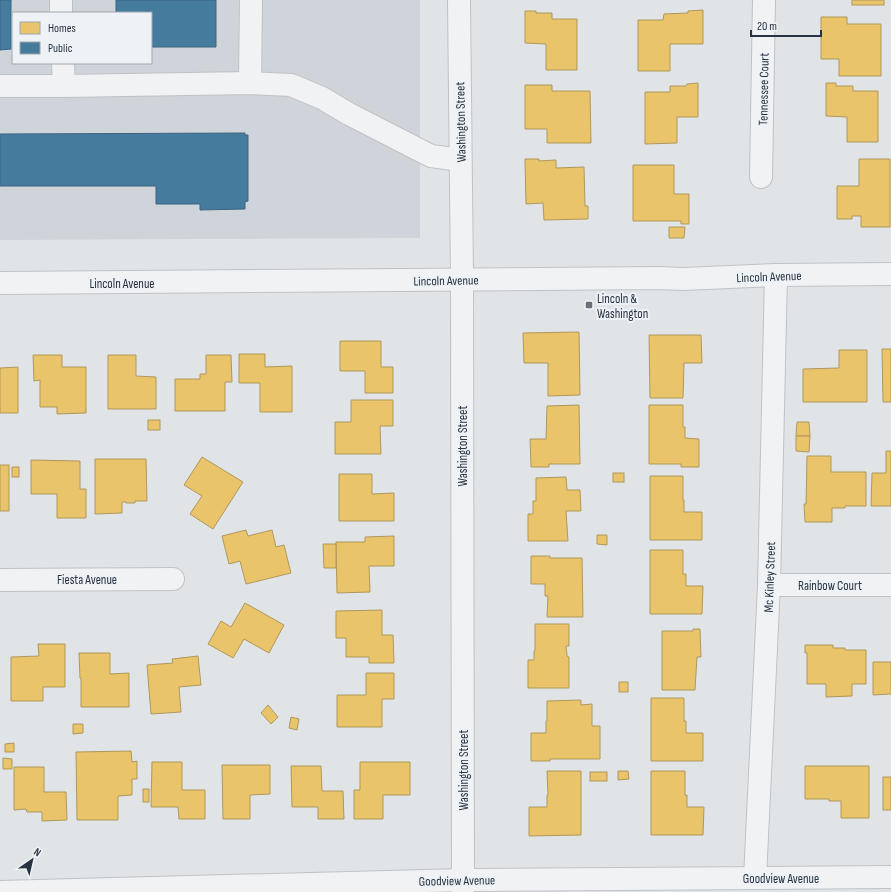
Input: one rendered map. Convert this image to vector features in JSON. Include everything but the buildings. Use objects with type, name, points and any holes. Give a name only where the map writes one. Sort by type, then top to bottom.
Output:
[{"type":"street","points":[[61,0],[61,12]]},
{"type":"street","points":[[250,84],[251,0]]},
{"type":"street","name":"Washington Street","points":[[459,0],[462,280],[463,886]]},
{"type":"street","name":"Tennessee Court","points":[[761,177],[764,0]]},
{"type":"street","points":[[63,64],[64,86]]},
{"type":"street","points":[[0,86],[291,85],[322,98],[349,114],[431,156],[460,160]]},
{"type":"street","name":"Lincoln Avenue","points":[[0,283],[684,279],[776,275],[891,274]]},
{"type":"street","name":"Mc Kinley Street","points":[[755,878],[769,585],[776,275]]},
{"type":"street","name":"Fiesta Avenue","points":[[0,580],[174,579]]},
{"type":"street","name":"Rainbow Court","points":[[769,585],[891,585]]},
{"type":"street","name":"Goodview Avenue","points":[[0,892],[463,886],[755,878],[891,877]]},
{"type":"shaded area","points":[[0,0],[420,0],[420,238],[0,240]]},
{"type":"place","name":"Lincoln & Washington","points":[[589,305]]}]
